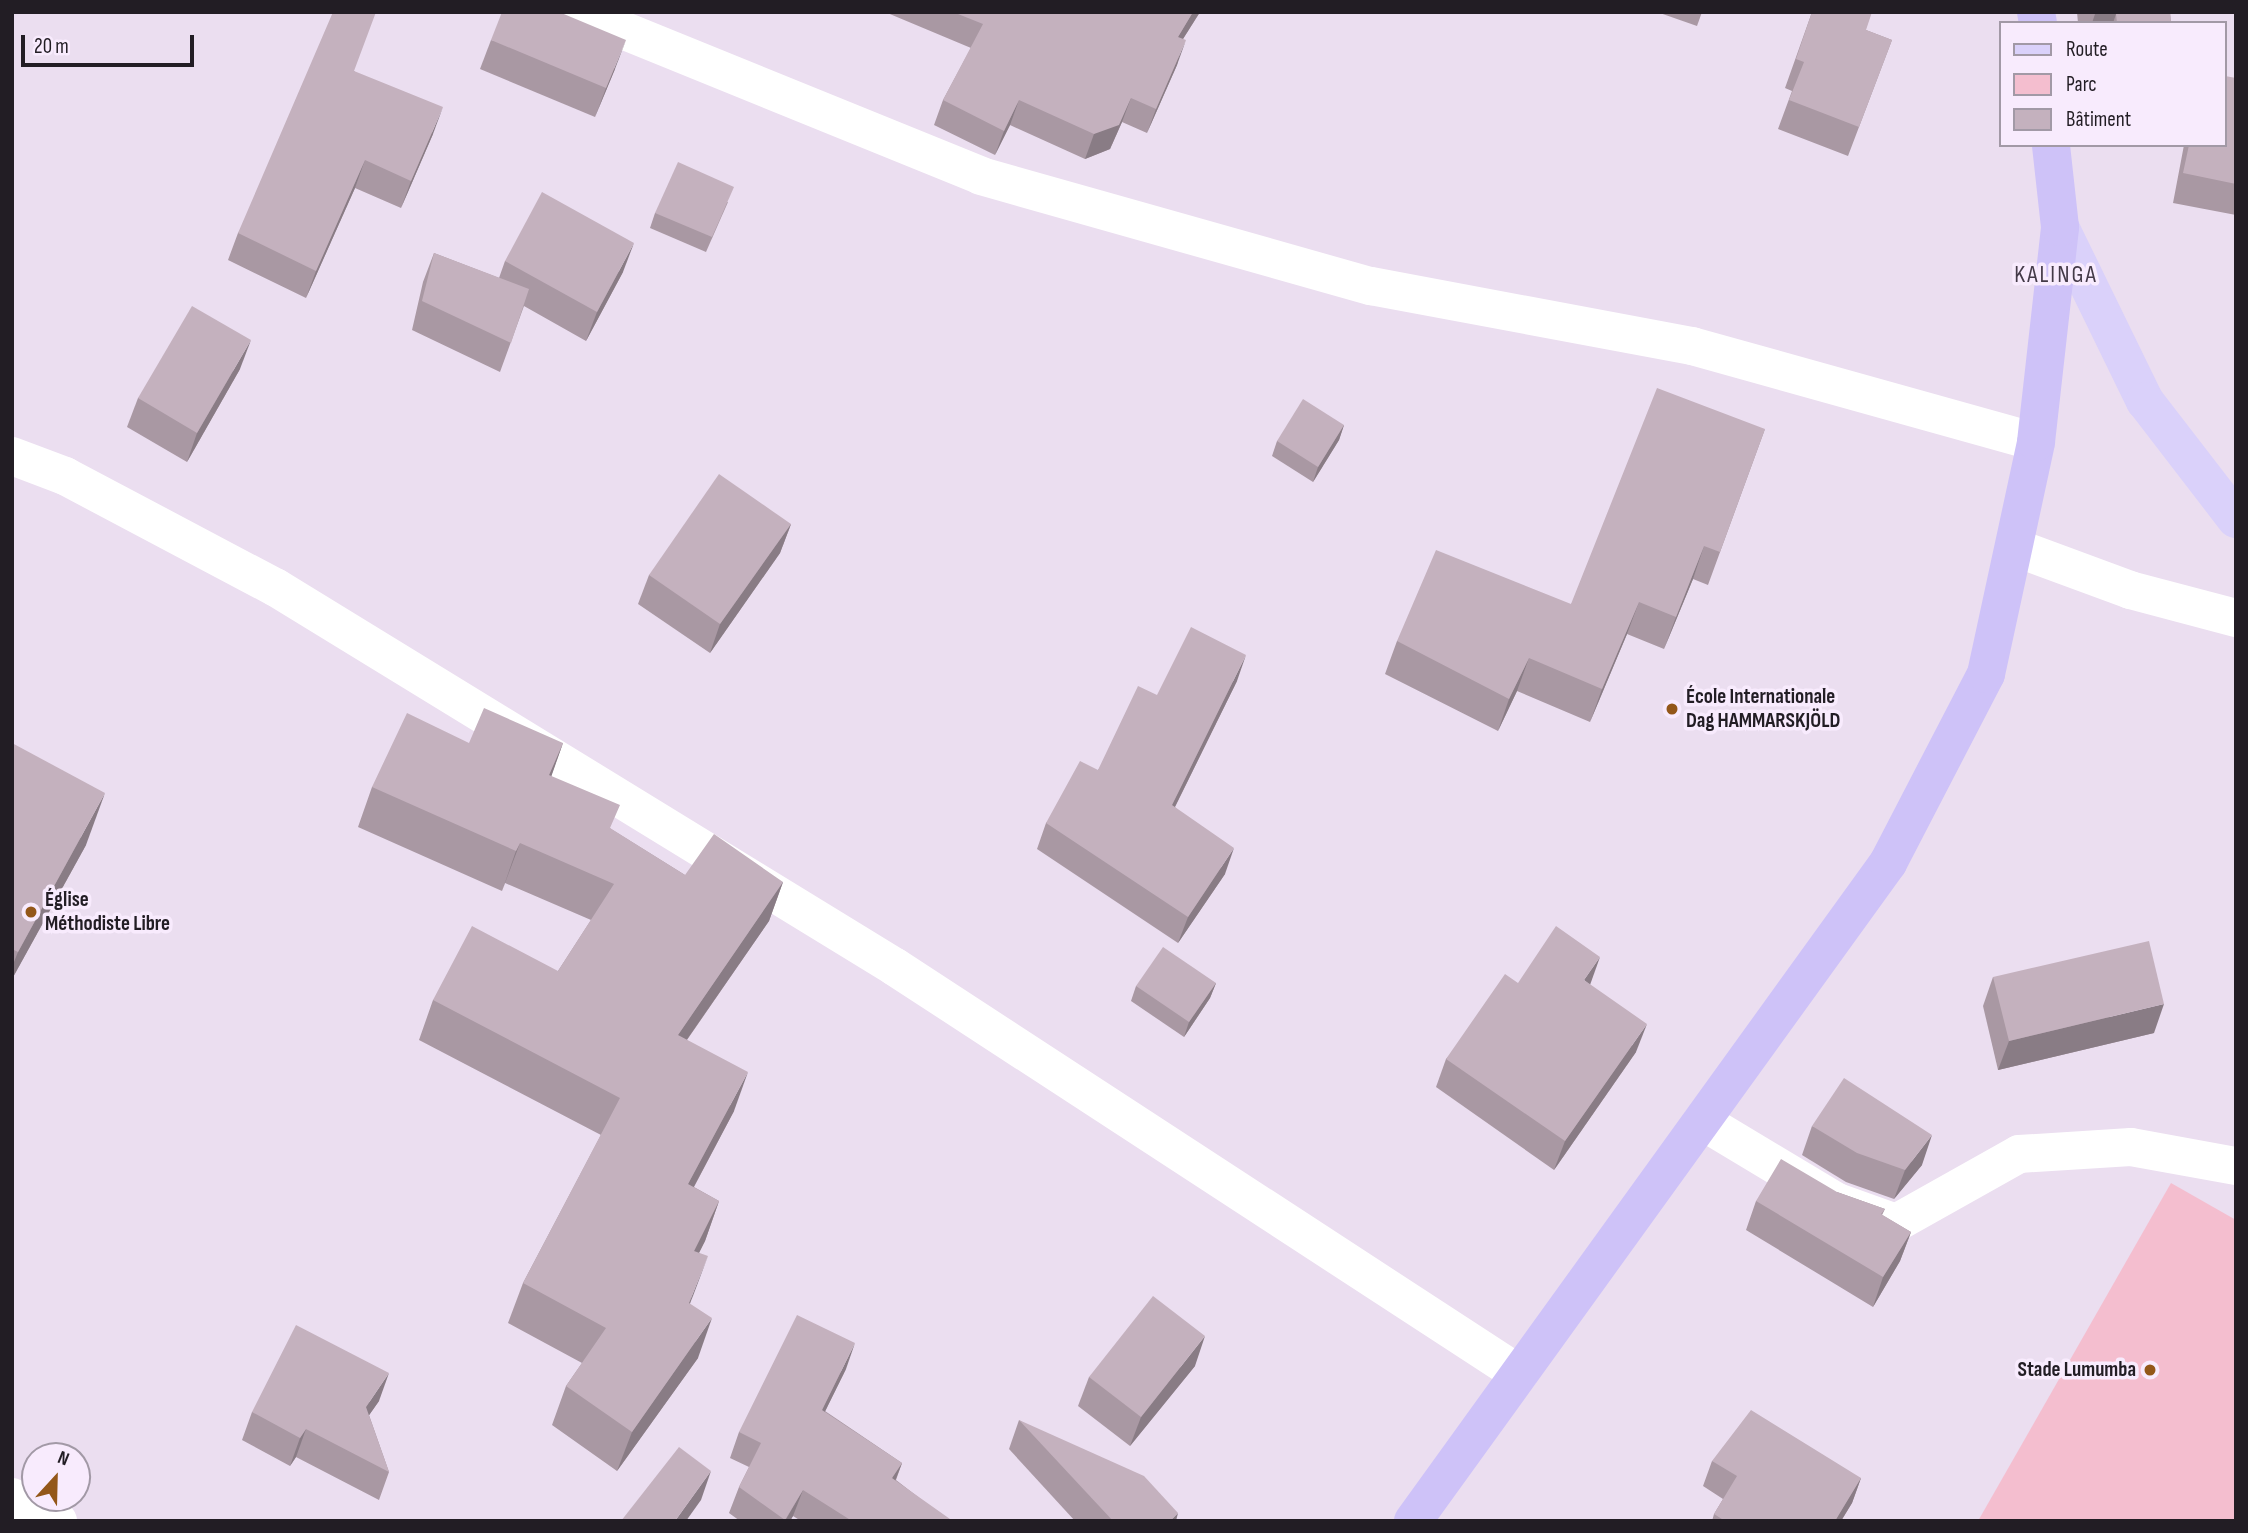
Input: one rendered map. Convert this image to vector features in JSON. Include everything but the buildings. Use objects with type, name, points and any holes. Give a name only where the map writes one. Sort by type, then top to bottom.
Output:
[{"type":"highway","points":[[1413,1521],[1888,863],[1986,674],[2036,442],[2060,227],[2051,147]]},
{"type":"main road","points":[[2060,227],[2145,401],[2236,519]]},
{"type":"street","points":[[578,12],[981,176],[1371,286],[1692,346],[2036,442]]},
{"type":"street","points":[[12,456],[65,476],[275,587],[895,967],[1519,1374]]},
{"type":"street","points":[[2014,547],[2130,590],[2236,618]]},
{"type":"street","points":[[1702,1121],[1837,1202],[1896,1223],[2019,1154],[2131,1147],[2236,1166]]},
{"type":"street","points":[[12,1497],[58,1521]]},
{"type":"green space","name":"Stade Lumumba","points":[[2171,1183],[2236,1220],[2236,1521],[1978,1521]]},
{"type":"place","name":"École Internationale Dag HAMMARSKJÖLD","points":[[1672,709]]},
{"type":"place","name":"Église Méthodiste Libre","points":[[31,912]]},
{"type":"place","name":"Stade Lumumba","points":[[2150,1370]]},
{"type":"district","name":"KALINGA","points":[[2056,275]]}]
